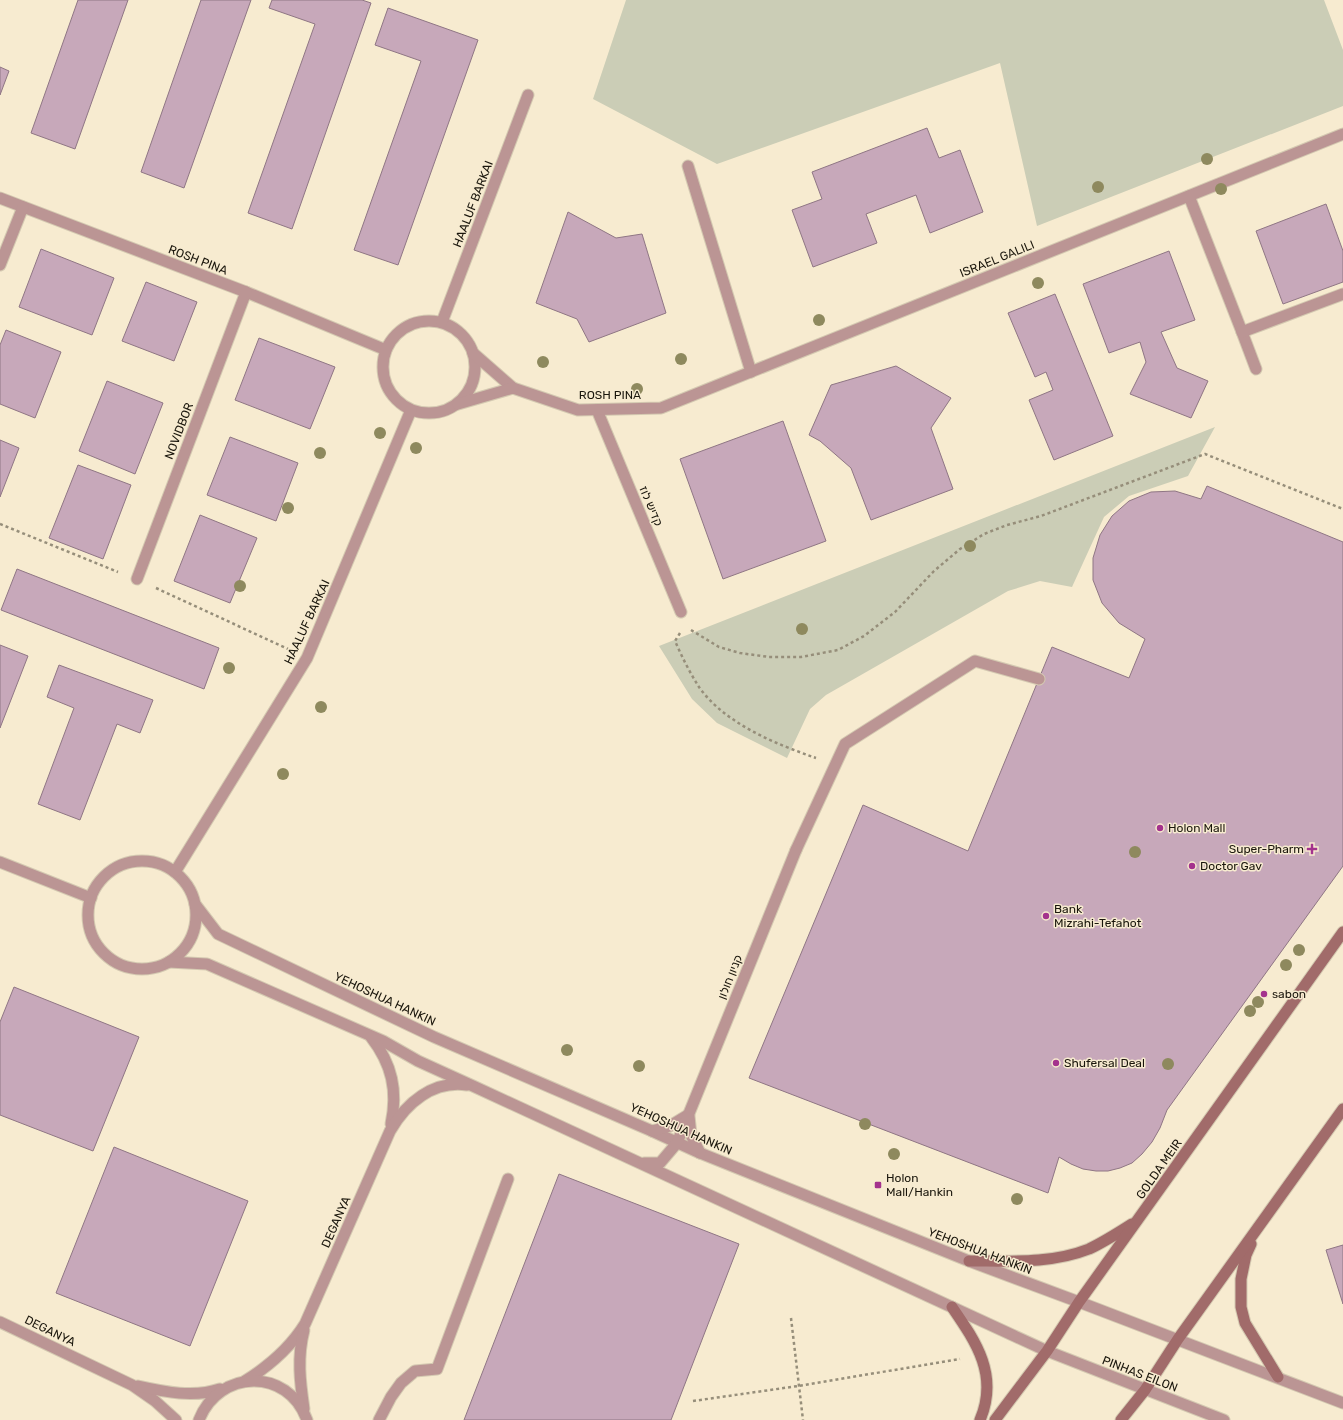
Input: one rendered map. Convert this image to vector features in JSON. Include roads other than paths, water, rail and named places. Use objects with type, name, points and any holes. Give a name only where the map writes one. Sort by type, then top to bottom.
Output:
[{"type":"main road","name":"GOLDA MEIR","points":[[995,1420],[1047,1351],[1079,1302],[1343,932]]},
{"type":"main road","points":[[1121,1420],[1145,1390],[1178,1339],[1343,1109]]},
{"type":"main road","points":[[969,1261],[1027,1261],[1057,1258],[1088,1249],[1105,1241],[1138,1221]]},
{"type":"main road","points":[[1262,1221],[1246,1255],[1241,1278],[1241,1307],[1245,1323],[1278,1377]]},
{"type":"main road","points":[[952,1307],[972,1336],[986,1372],[987,1394],[983,1414],[980,1420]]},
{"type":"street","name":"HAALUF BARKAI","points":[[442,322],[528,95]]},
{"type":"street","name":"ISRAEL GALILI","points":[[661,408],[1343,134]]},
{"type":"street","points":[[688,166],[751,372]]},
{"type":"street","points":[[1189,196],[1256,369]]},
{"type":"street","name":"ROSH PINA","points":[[0,198],[246,292],[386,350]]},
{"type":"street","points":[[0,265],[23,207]]},
{"type":"street","name":"NOVIDBOR","points":[[137,579],[246,292]]},
{"type":"street","points":[[1242,332],[1343,294]]},
{"type":"street","points":[[458,404],[473,384],[476,368],[473,352],[466,338],[454,328],[442,322],[426,320],[410,325],[397,334],[386,350],[383,366],[385,382],[393,396],[412,410],[427,414],[443,412],[458,404],[513,388]]},
{"type":"street","name":"ROSH PINA","points":[[473,352],[513,388],[578,410],[661,408]]},
{"type":"street","name":"HAALUF BARKAI","points":[[174,872],[307,658],[412,410]]},
{"type":"street","name":"קדיש לוז","points":[[596,410],[681,612]]},
{"type":"street","name":"קניון חולון","points":[[639,1163],[660,1163],[677,1143],[796,850],[845,744],[975,661],[1039,679]]},
{"type":"street","points":[[169,962],[183,950],[191,936],[195,923],[195,904],[188,886],[174,872],[158,863],[139,860],[121,865],[105,875],[91,898],[87,916],[92,935],[101,951],[116,962],[132,969],[151,968],[169,962],[207,964],[370,1035],[418,1061],[1047,1351]]},
{"type":"street","points":[[0,862],[91,898]]},
{"type":"street","name":"YEHOSHUA HANKIN","points":[[195,904],[218,934],[434,1036],[700,1153],[969,1261],[1178,1339]]},
{"type":"street","name":"DEGANYA","points":[[370,1035],[384,1054],[390,1069],[394,1100],[390,1131]]},
{"type":"street","name":"DEGANYA","points":[[245,1381],[278,1356],[296,1338],[305,1324],[390,1131],[404,1109],[426,1093],[451,1085],[461,1084],[473,1086]]},
{"type":"street","points":[[652,1131],[670,1126],[688,1115],[691,1135],[700,1153]]},
{"type":"street","points":[[379,1420],[391,1397],[401,1383],[415,1371],[437,1369],[508,1179]]},
{"type":"street","name":"DEGANYA","points":[[0,1322],[132,1385],[155,1401],[176,1420]]},
{"type":"street","name":"DEGANYA","points":[[305,1324],[301,1344],[299,1368],[306,1417]]},
{"type":"street","points":[[1178,1339],[1343,1403]]},
{"type":"street","name":"PINHAS EILON","points":[[1047,1351],[1224,1420]]},
{"type":"street","points":[[199,1420],[202,1411],[213,1397],[228,1387],[245,1381],[262,1382],[280,1388],[294,1398],[306,1417]]},
{"type":"street","name":"DEGANYA","points":[[132,1385],[161,1391],[190,1394],[208,1392],[228,1387]]},
{"type":"place","name":"Holon Mall","points":[[1160,828]]},
{"type":"place","name":"Super-Pharm","points":[[1312,849]]},
{"type":"place","name":"Doctor Gav","points":[[1192,866]]},
{"type":"place","name":"Bank Mizrahi-Tefahot","points":[[1046,916]]},
{"type":"place","name":"sabon","points":[[1264,994]]},
{"type":"place","name":"Shufersal Deal","points":[[1056,1063]]},
{"type":"place","name":"Holon Mall/Hankin","points":[[878,1185]]}]
